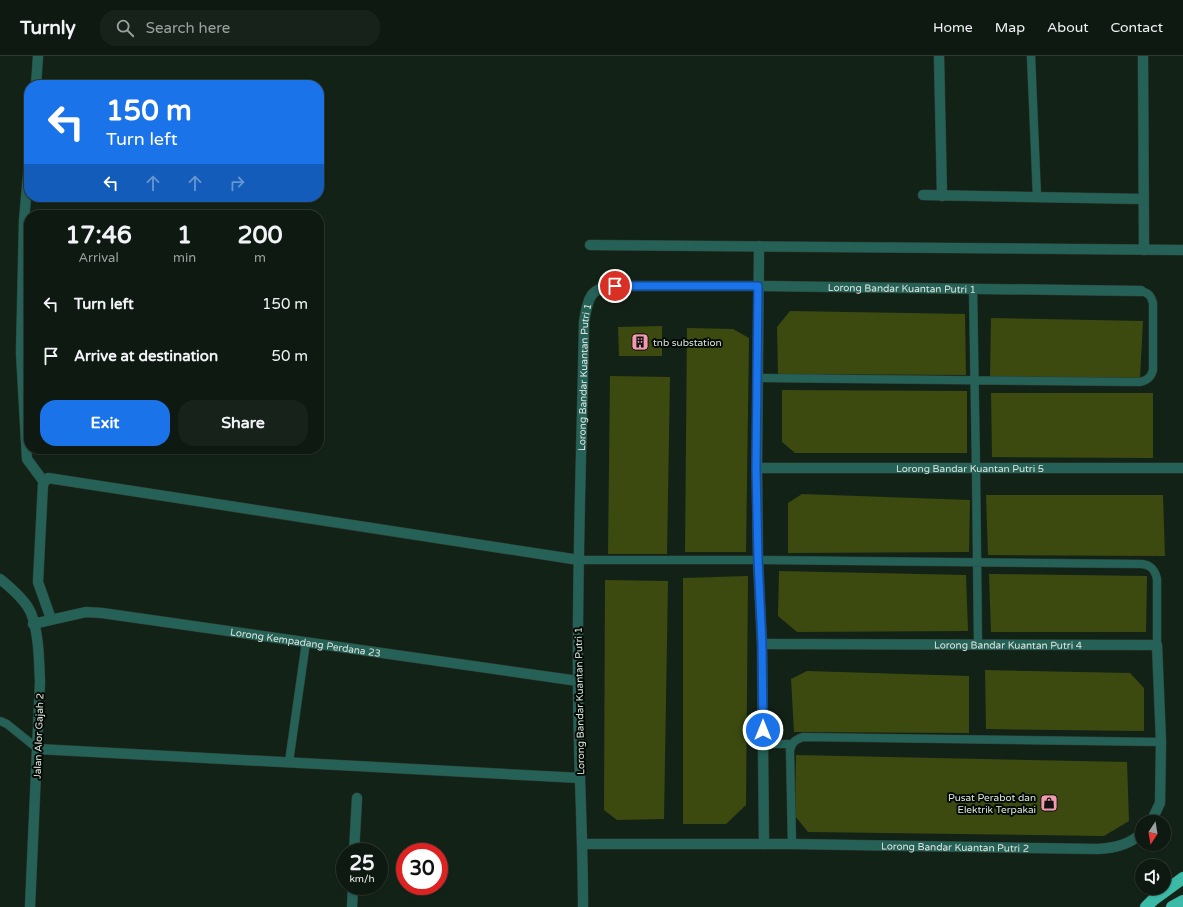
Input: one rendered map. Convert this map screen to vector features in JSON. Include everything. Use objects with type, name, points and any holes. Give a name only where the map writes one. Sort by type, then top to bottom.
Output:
[{"type":"highway","points":[[1146,907],[1183,878]]},
{"type":"highway","points":[[1172,907],[1183,901]]},
{"type":"street","points":[[36,80],[38,56]]},
{"type":"street","points":[[939,56],[942,196]]},
{"type":"street","points":[[1143,56],[1144,250]]},
{"type":"street","points":[[923,195],[1143,199]]},
{"type":"street","points":[[24,220],[21,353],[24,381]]},
{"type":"street","points":[[590,245],[1183,250]]},
{"type":"street","points":[[759,246],[756,468],[762,644],[764,844]]},
{"type":"street","name":"Lorong Bandar Kuantan Putri 1","points":[[583,907],[583,844],[578,681],[579,560],[584,322],[587,307],[592,294],[603,287],[758,286],[1141,291]]},
{"type":"street","points":[[27,454],[27,459],[44,482]]},
{"type":"street","name":"Lorong Bandar Kuantan Putri 5","points":[[756,468],[1183,468]]},
{"type":"street","points":[[51,619],[38,582],[43,484],[48,478],[579,560]]},
{"type":"street","name":"Jalan Alor Gajah 2","points":[[0,579],[18,595],[31,613],[38,645],[40,682],[38,748],[30,907]]},
{"type":"street","name":"Lorong Kempadang Perdana 23","points":[[34,624],[86,612],[102,613],[578,681]]},
{"type":"street","name":"Lorong Bandar Kuantan Putri 4","points":[[762,644],[1157,645]]},
{"type":"street","points":[[1154,815],[1160,803],[1161,742],[1157,645]]},
{"type":"street","points":[[38,748],[580,778]]},
{"type":"street","points":[[354,843],[357,798]]},
{"type":"street","name":"Lorong Bandar Kuantan Putri 2","points":[[583,844],[792,844],[1098,849],[1112,848],[1127,843],[1135,838]]},
{"type":"street","points":[[352,907],[353,895]]},
{"type":"lane","points":[[1031,56],[1037,197]]},
{"type":"lane","points":[[973,289],[978,644]]},
{"type":"lane","points":[[757,378],[1146,381],[1151,376],[1153,370],[1153,303],[1152,297],[1147,292],[1141,291]]},
{"type":"lane","points":[[579,560],[758,560],[1147,565],[1156,573],[1157,579],[1157,645]]},
{"type":"lane","points":[[289,762],[306,642]]},
{"type":"lane","points":[[0,721],[7,724],[38,748]]},
{"type":"lane","points":[[792,844],[790,750],[796,739],[803,737],[1161,742]]},
{"type":"lane","points":[[763,744],[792,744]]},
{"type":"building","points":[[790,311],[965,314],[966,375],[778,374],[777,327]]},
{"type":"building","points":[[991,318],[1143,321],[1140,378],[990,377]]},
{"type":"building","name":"tnb substation","points":[[662,326],[662,356],[619,356],[618,327]]},
{"type":"building","points":[[687,328],[733,329],[749,338],[746,552],[685,552]]},
{"type":"building","points":[[610,376],[670,377],[667,554],[608,554]]},
{"type":"building","points":[[782,390],[967,391],[967,453],[795,453],[782,442]]},
{"type":"building","points":[[991,393],[1153,393],[1153,458],[992,457]]},
{"type":"building","points":[[802,494],[970,500],[969,552],[788,553],[788,503]]},
{"type":"building","points":[[986,495],[1163,495],[1165,556],[988,555]]},
{"type":"building","points":[[779,571],[966,575],[968,631],[797,632],[778,616]]},
{"type":"building","points":[[989,574],[1147,576],[1146,632],[991,632]]},
{"type":"building","points":[[748,576],[746,805],[726,824],[683,824],[683,578]]},
{"type":"building","points":[[605,580],[668,581],[664,819],[617,820],[604,810]]},
{"type":"building","points":[[985,670],[1130,673],[1144,688],[1144,731],[986,729]]},
{"type":"building","points":[[807,671],[969,676],[969,733],[794,732],[791,679]]},
{"type":"building","points":[[796,755],[1127,762],[1129,821],[1104,836],[808,832],[795,816]]},
{"type":"place","name":"tnb substation","points":[[640,342]]},
{"type":"place","name":"Pusat Perabot dan Elektrik Terpakai","points":[[1049,803]]},
{"type":"route","points":[[615,286],[758,286],[756,468],[762,644],[763,730]]}]
